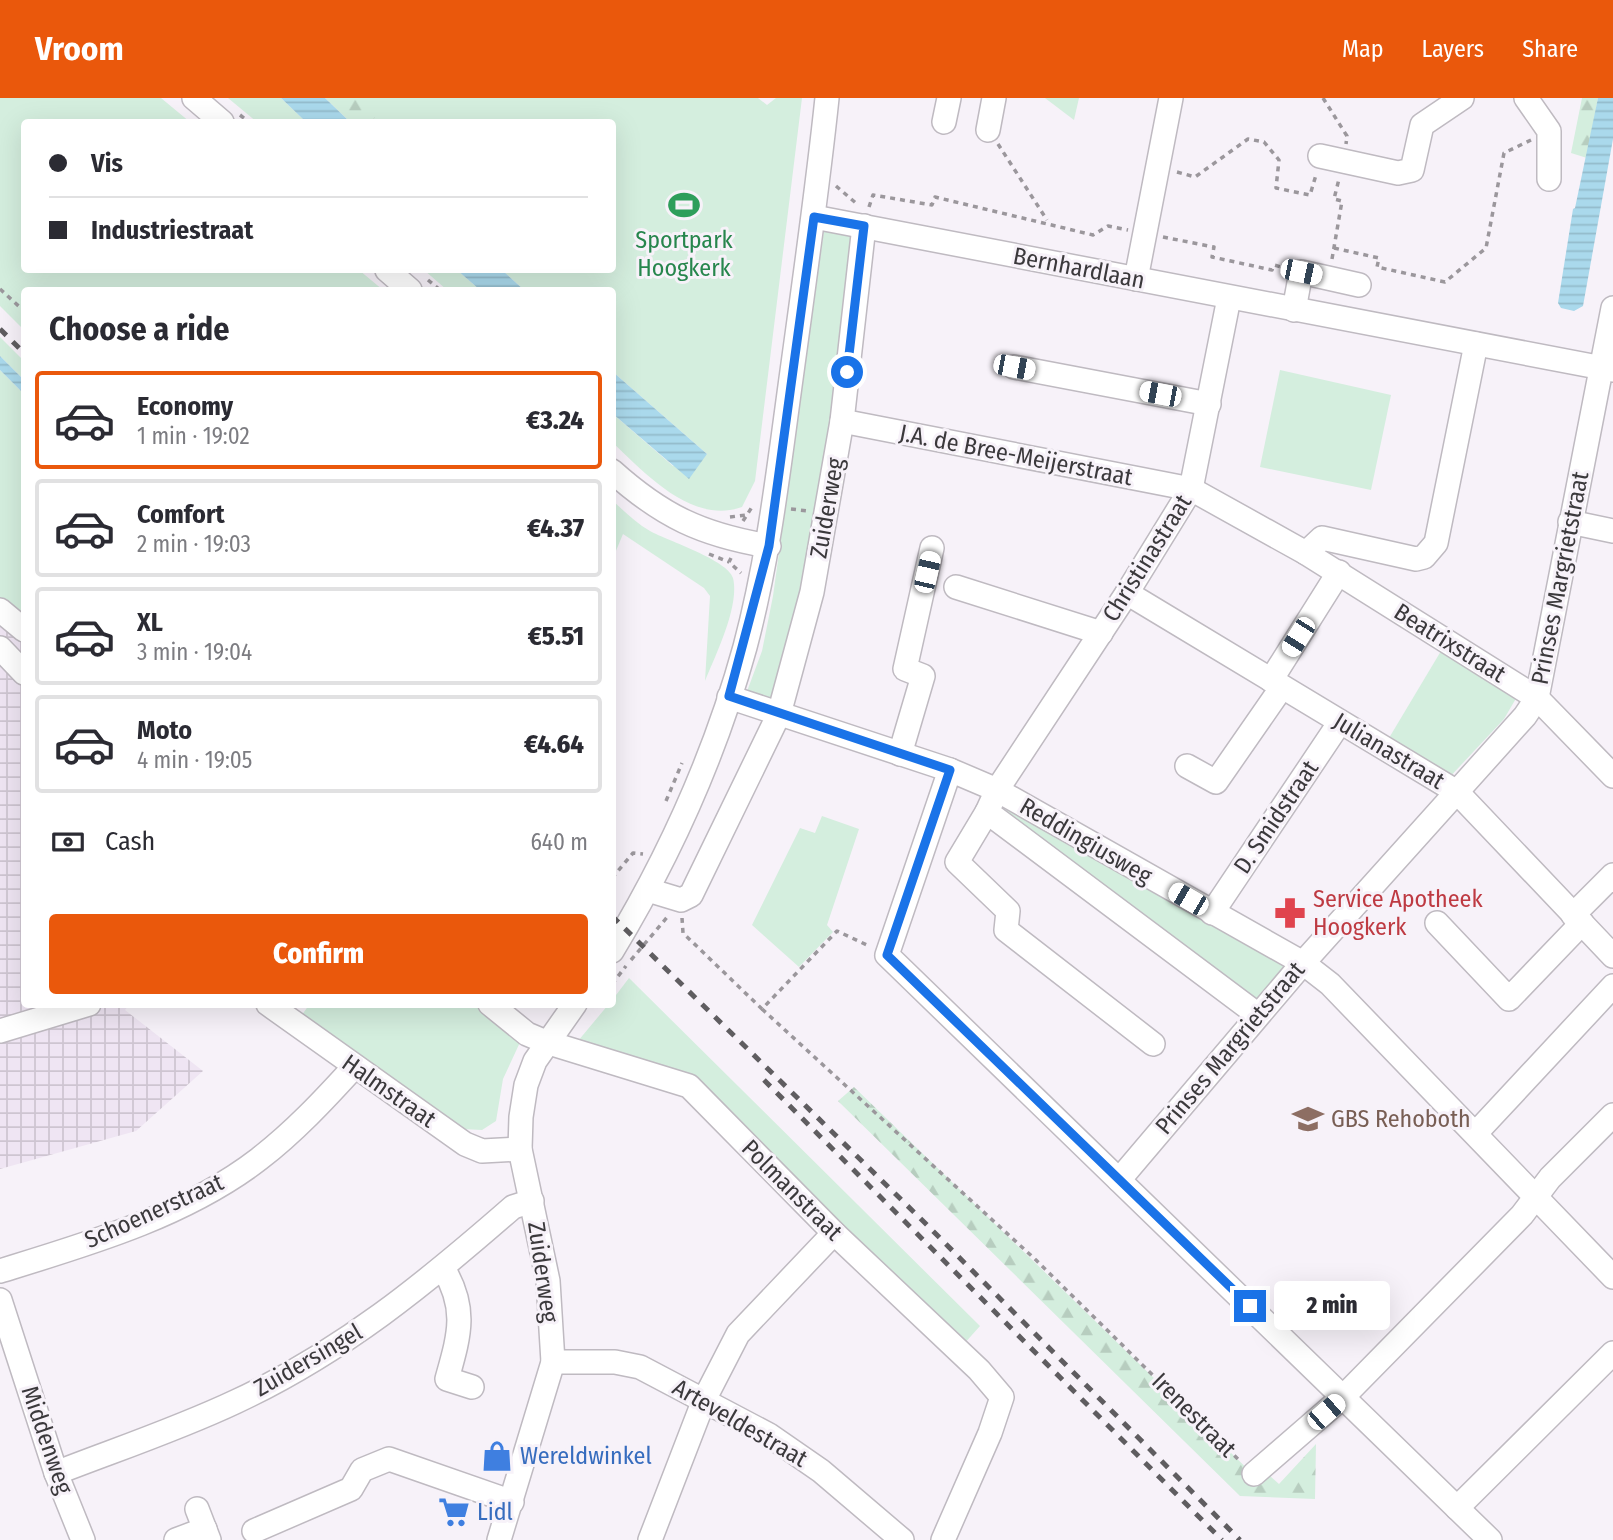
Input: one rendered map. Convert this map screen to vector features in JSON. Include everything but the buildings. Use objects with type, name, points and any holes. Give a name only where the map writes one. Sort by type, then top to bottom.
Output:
[{"type":"street","points":[[194,98],[218,119]]},
{"type":"street","name":"Zuiderweg","points":[[616,944],[648,890],[648,860],[692,793],[729,696],[769,546],[814,217],[827,98]]},
{"type":"street","points":[[944,122],[949,98]]},
{"type":"street","points":[[988,130],[994,98]]},
{"type":"street","points":[[1136,279],[1171,98]]},
{"type":"street","points":[[1526,98],[1549,131],[1549,179]]},
{"type":"street","points":[[1320,156],[1398,173],[1412,170],[1422,125],[1447,102]]},
{"type":"street","name":"Bernhardlaan","points":[[814,217],[1607,369]]},
{"type":"street","name":"Zuiderweg","points":[[681,900],[691,895],[699,884],[779,714],[812,592],[842,421],[864,226]]},
{"type":"street","points":[[1294,310],[1301,272],[1359,285]]},
{"type":"street","points":[[390,273],[407,287]]},
{"type":"street","name":"Christinastraat","points":[[997,790],[1127,593],[1191,489],[1229,298]]},
{"type":"street","name":"Prinses Margrietstraat","points":[[1119,1180],[1303,963],[1525,716],[1536,698],[1570,522],[1607,369],[1613,308]]},
{"type":"street","points":[[1306,553],[1322,538],[1416,559],[1431,551],[1436,543],[1475,344]]},
{"type":"street","points":[[1014,367],[1209,404]]},
{"type":"street","name":"J.A. de Bree-Meijerstraat","points":[[842,421],[1191,489],[1306,553]]},
{"type":"street","points":[[616,474],[657,509],[699,530],[737,541],[769,546]]},
{"type":"street","points":[[1570,522],[1613,531]]},
{"type":"street","points":[[900,754],[923,676],[905,669],[932,548]]},
{"type":"street","name":"Beatrixstraat","points":[[1306,553],[1536,698],[1613,776]]},
{"type":"street","points":[[1186,766],[1216,782],[1277,684],[1339,572]]},
{"type":"street","points":[[956,587],[1101,633]]},
{"type":"street","name":"Julianastraat","points":[[1127,593],[1457,792],[1613,956]]},
{"type":"street","points":[[0,610],[21,628]]},
{"type":"street","points":[[0,648],[21,670]]},
{"type":"street","name":"Reddingiusweg","points":[[729,696],[950,770],[997,790],[1303,963],[1356,1008],[1613,1277]]},
{"type":"street","name":"D. Smidstraat","points":[[1212,912],[1340,722]]},
{"type":"street","points":[[950,770],[887,955],[1490,1540]]},
{"type":"street","name":"Reddingiusweg","points":[[997,790],[987,812],[1258,1015]]},
{"type":"street","points":[[987,812],[957,862],[1008,911],[1006,930],[1153,1044]]},
{"type":"street","points":[[1437,923],[1509,999],[1613,875]]},
{"type":"street","points":[[648,890],[681,900]]},
{"type":"street","points":[[1476,1133],[1613,986]]},
{"type":"street","points":[[0,1031],[76,1008]]},
{"type":"street","name":"Halmstraat","points":[[274,1008],[465,1144],[482,1151],[520,1149]]},
{"type":"street","points":[[495,1008],[527,1034],[546,1042]]},
{"type":"street","name":"Zuiderweg","points":[[499,1540],[554,1362],[548,1281],[520,1149],[520,1117],[526,1085],[546,1042],[572,1008]]},
{"type":"street","name":"Polmanstraat","points":[[546,1042],[689,1086],[834,1233],[979,1370],[1002,1397],[990,1433],[943,1540]]},
{"type":"street","name":"Schoenerstraat","points":[[0,1271],[118,1233],[203,1194],[257,1161],[304,1121],[354,1066]]},
{"type":"street","name":"Irenestraat","points":[[1254,1474],[1343,1396],[1522,1215],[1613,1115]]},
{"type":"street","name":"Zuidersingel","points":[[56,1473],[234,1403],[347,1340],[443,1268],[513,1207],[531,1201]]},
{"type":"street","points":[[650,1540],[704,1400],[738,1334],[834,1233]]},
{"type":"street","points":[[443,1268],[457,1290],[459,1306],[458,1327],[447,1380],[472,1387]]},
{"type":"street","name":"Middenweg","points":[[0,1300],[56,1473],[83,1540]]},
{"type":"street","points":[[1457,1508],[1613,1353]]},
{"type":"street","name":"Arteveldestraat","points":[[554,1362],[615,1362],[640,1367],[769,1435],[821,1471],[902,1540]]},
{"type":"street","points":[[254,1531],[351,1489],[362,1470],[389,1459],[512,1502]]},
{"type":"street","points":[[176,1540],[204,1526]]},
{"type":"path","name":"Bernhardlaan","points":[[988,130],[1048,222]]},
{"type":"path","points":[[1334,248],[1379,258],[1377,267],[1445,282],[1486,248],[1504,153],[1549,131]]},
{"type":"path","points":[[1158,168],[1195,177],[1248,139],[1264,142],[1279,160],[1276,188],[1310,195],[1320,156]]},
{"type":"path","points":[[834,184],[858,205],[864,226]]},
{"type":"path","name":"Bernhardlaan","points":[[864,226],[873,195],[932,205],[935,197],[1048,222],[1093,235],[1108,226],[1214,247],[1212,257],[1272,270],[1274,265],[1301,272]]},
{"type":"path","points":[[0,289],[21,309]]},
{"type":"path","points":[[742,584],[741,573],[729,562],[746,515],[756,502]]},
{"type":"path","points":[[665,804],[687,753]]},
{"type":"path","points":[[616,873],[633,853],[648,860]]},
{"type":"path","points":[[616,979],[681,900]]},
{"type":"path","name":"Irenestraat","points":[[681,900],[682,933],[1036,1259],[1254,1474]]},
{"type":"path","points":[[762,1009],[837,931],[887,955]]},
{"type":"shaded area","points":[[0,623],[21,640],[21,1008],[127,1008],[125,1010],[203,1071],[136,1131],[0,1169]]},
{"type":"green space","points":[[0,98],[161,98],[186,119],[21,119],[21,273],[363,273],[379,287],[21,287],[21,327],[0,306]]},
{"type":"green space","points":[[228,98],[281,98],[303,119],[253,119]]},
{"type":"green space","points":[[325,98],[364,98],[380,113],[373,119],[347,119]]},
{"type":"green space","points":[[352,98],[758,98],[767,105],[776,98],[802,98],[755,481],[742,507],[723,511],[688,503],[655,481],[616,446],[616,417],[673,466],[707,454],[616,375],[616,287],[521,287],[505,273],[616,273],[616,119],[374,119]]},
{"type":"green space","points":[[1045,98],[1079,98],[1074,120]]},
{"type":"green space","points":[[1582,98],[1598,98],[1587,158],[1571,153]]},
{"type":"green space","points":[[824,230],[857,235],[815,541],[772,702],[746,694],[762,651],[773,596]]},
{"type":"green space","points":[[427,273],[460,273],[477,287],[444,287]]},
{"type":"green space","points":[[0,337],[21,358],[21,377],[0,356]]},
{"type":"green space","points":[[0,370],[21,391],[21,615],[19,618],[0,603]]},
{"type":"green space","points":[[1280,370],[1391,395],[1371,490],[1260,467]]},
{"type":"green space","points":[[616,504],[645,528],[720,564],[733,578],[730,616],[705,681],[710,596],[704,588],[623,534],[616,551]]},
{"type":"green space","points":[[1444,646],[1518,695],[1504,719],[1447,780],[1386,743]]},
{"type":"green space","points":[[1007,801],[1289,964],[1256,1008],[997,813]]},
{"type":"green space","points":[[822,816],[859,829],[827,925],[833,932],[799,967],[752,925],[800,828],[815,833]]},
{"type":"green space","points":[[629,978],[980,1326],[963,1345],[726,1112],[578,1041],[606,1008],[616,1008],[616,995]]},
{"type":"green space","points":[[307,1008],[485,1008],[522,1038],[503,1079],[496,1121],[482,1130],[462,1129],[299,1019]]},
{"type":"green space","points":[[854,1087],[1262,1483],[1270,1476],[1279,1484],[1316,1444],[1315,1499],[1240,1496],[838,1101]]},
{"type":"water","points":[[281,98],[325,98],[347,119],[303,119]]},
{"type":"water","points":[[1598,98],[1613,98],[1613,139],[1583,306],[1574,311],[1561,308],[1558,303],[1573,209]]},
{"type":"water","points":[[460,273],[505,273],[521,287],[477,287]]},
{"type":"water","points":[[0,356],[21,377],[21,391],[0,370]]},
{"type":"water","points":[[616,375],[707,454],[689,479],[616,417]]},
{"type":"railway","points":[[0,329],[21,350]]},
{"type":"railway","points":[[616,920],[922,1220],[1240,1540]]},
{"type":"railway","points":[[764,1080],[1222,1540]]},
{"type":"place","name":"Sportpark Hoogkerk","points":[[684,205]]},
{"type":"place","name":"Service Apotheek Hoogkerk","points":[[1290,913]]},
{"type":"place","name":"GBS Rehoboth","points":[[1308,1119]]},
{"type":"place","name":"Wereldwinkel","points":[[497,1456]]},
{"type":"place","name":"Lidl","points":[[454,1512]]},
{"type":"route","points":[[847,372],[864,226],[814,217],[769,546],[745,647],[729,696],[950,770],[887,955],[1250,1306]]}]
